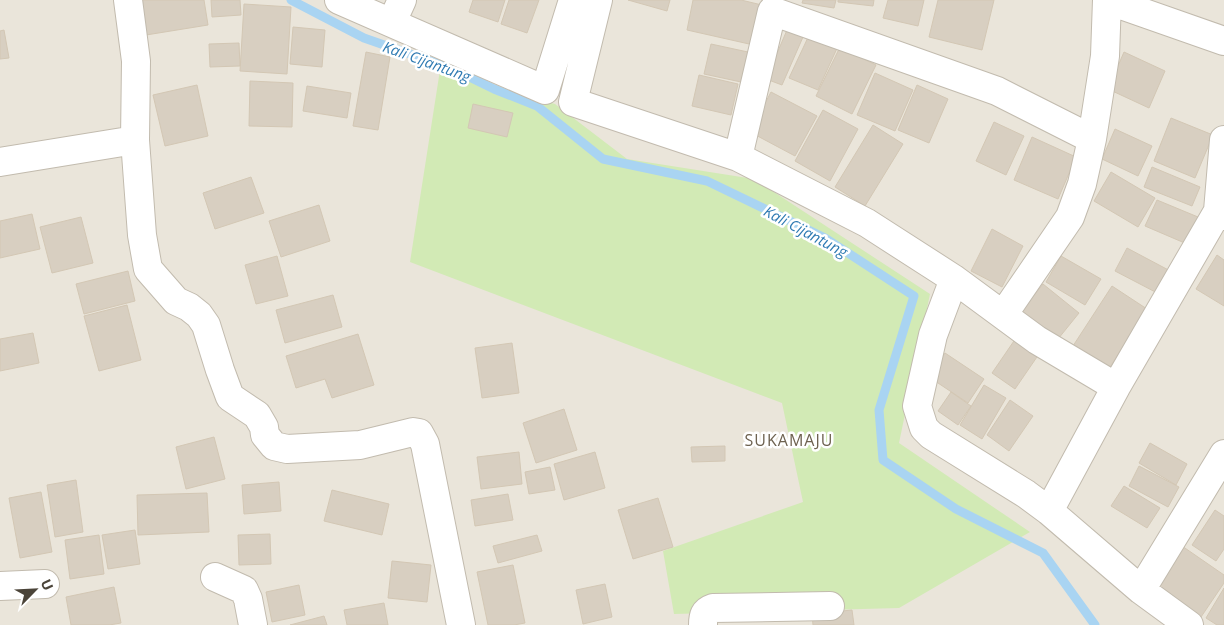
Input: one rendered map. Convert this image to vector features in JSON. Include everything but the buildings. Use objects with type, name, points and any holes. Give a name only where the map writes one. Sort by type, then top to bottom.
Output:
[{"type":"street","points":[[128,0],[136,61],[134,140],[142,235],[148,270],[176,301],[189,307],[199,315],[206,325],[230,397],[257,415],[264,427],[265,435],[274,446],[287,449],[322,448],[360,445],[413,432],[419,433],[422,436],[461,625]]},
{"type":"street","points":[[339,0],[397,11],[545,90],[573,0]]},
{"type":"street","points":[[598,0],[572,102],[738,158],[867,223],[954,279],[1037,340],[1116,387]]},
{"type":"street","points":[[1003,315],[1070,217],[1082,184],[1092,139],[1105,56],[1107,0],[1224,41]]},
{"type":"street","points":[[738,158],[773,6],[997,91],[1092,139]]},
{"type":"street","points":[[0,162],[134,140]]},
{"type":"street","points":[[1049,511],[1116,387],[1221,214],[1224,140]]},
{"type":"street","points":[[954,279],[934,335],[917,406],[924,428],[931,435],[1026,494],[1049,511],[1140,590],[1189,625]]},
{"type":"street","points":[[1140,590],[1224,454]]},
{"type":"street","points":[[215,576],[244,590],[248,599],[253,625]]},
{"type":"street","points":[[0,586],[45,584]]},
{"type":"street","points":[[703,625],[703,615],[707,610],[713,608],[830,606]]},
{"type":"shaded area","points":[[0,0],[1224,0],[1224,625],[0,625]]},
{"type":"green space","points":[[440,70],[555,104],[627,159],[754,179],[930,294],[899,443],[1030,532],[899,608],[674,614],[663,551],[803,502],[782,403],[410,262]]},
{"type":"waterway","name":"Kali Cijantung","points":[[291,0],[364,38],[453,69],[494,89],[537,106],[603,159],[707,181],[825,238],[914,296],[879,410],[883,460],[956,509],[1043,553],[1095,625]]},
{"type":"district","name":"SUKAMAJU","points":[[789,440]]}]
